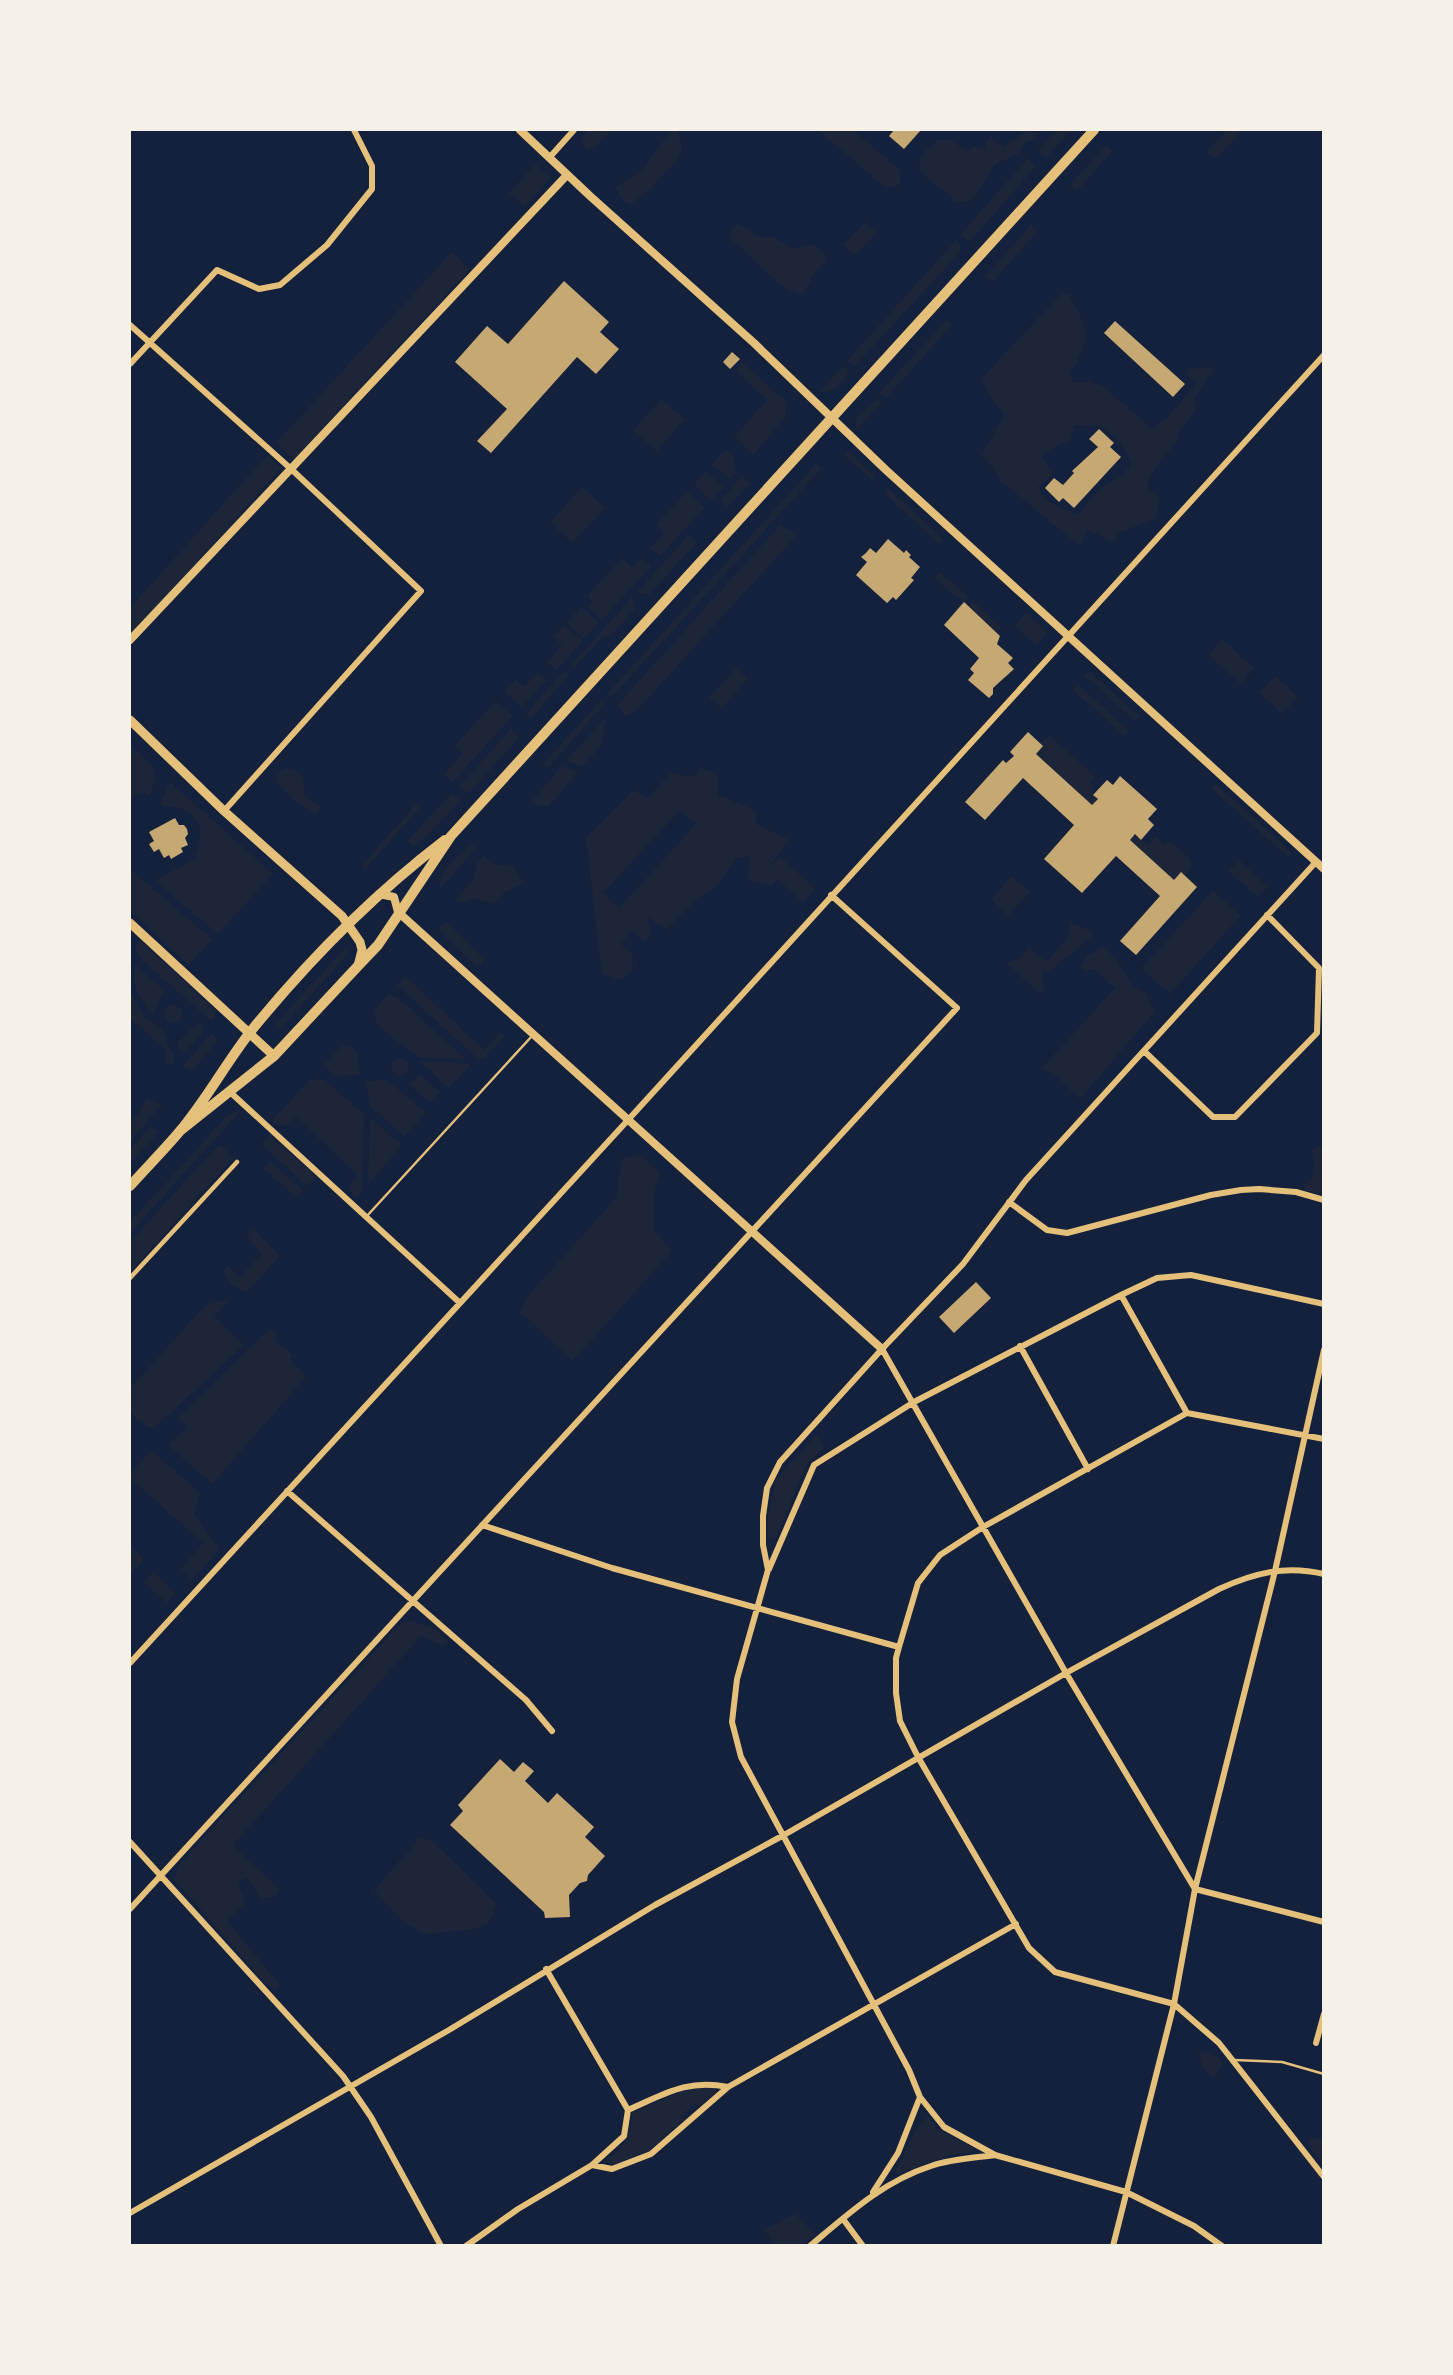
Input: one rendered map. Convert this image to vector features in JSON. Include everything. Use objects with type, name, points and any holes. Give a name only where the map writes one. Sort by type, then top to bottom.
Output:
[{"type":"main road","points":[[181,1130],[274,1056],[358,966],[378,944],[451,836],[1094,130]]},
{"type":"main road","points":[[130,720],[224,811],[348,924],[362,950],[358,966]]},
{"type":"main road","points":[[130,1186],[181,1130],[250,1033],[348,924],[393,880],[451,836]]},
{"type":"main road","points":[[130,923],[274,1056]]},
{"type":"street","points":[[130,364],[217,270],[259,289],[281,285],[327,245],[372,189],[372,166],[354,130]]},
{"type":"street","points":[[520,130],[747,337],[886,470],[1324,869]]},
{"type":"street","points":[[549,158],[574,130]]},
{"type":"street","points":[[130,640],[567,175]]},
{"type":"street","points":[[130,325],[290,468],[421,591],[224,811]]},
{"type":"street","points":[[130,1663],[1324,355]]},
{"type":"street","points":[[768,1570],[763,1545],[763,1516],[767,1488],[780,1462],[963,1264],[1026,1180],[1315,863]]},
{"type":"street","points":[[379,894],[394,897],[398,912],[882,1349],[1066,1673],[1195,1889],[1324,1922]]},
{"type":"street","points":[[130,1909],[957,1008],[831,895]]},
{"type":"street","points":[[1144,1051],[1213,1117],[1235,1117],[1317,1033],[1319,968],[1267,915]]},
{"type":"street","points":[[230,1092],[460,1303]]},
{"type":"street","points":[[130,1278],[236,1162]]},
{"type":"street","points":[[1009,1202],[1047,1230],[1067,1233],[1211,1195],[1241,1190],[1296,1192],[1324,1200]]},
{"type":"street","points":[[1222,2245],[1194,2226],[1126,2192],[995,2155],[944,2127],[920,2097],[875,2005],[741,1757],[732,1722],[737,1679],[768,1570],[814,1465],[914,1402],[1157,1278],[1191,1275],[1324,1304]]},
{"type":"street","points":[[1121,1295],[1187,1413]]},
{"type":"street","points":[[1020,1346],[1088,1469]]},
{"type":"street","points":[[1113,2245],[1174,2004],[1195,1889],[1275,1571],[1324,1350]]},
{"type":"street","points":[[1324,1439],[1187,1413],[983,1527],[940,1555],[918,1583],[896,1658],[896,1693],[900,1721],[918,1757],[1029,1948],[1055,1972],[1174,2004],[1219,2043],[1324,2177]]},
{"type":"street","points":[[287,1491],[526,1700],[552,1731]]},
{"type":"street","points":[[482,1525],[612,1568],[899,1647]]},
{"type":"street","points":[[130,2213],[449,2030],[655,1905],[1219,1589],[1242,1578],[1275,1571],[1301,1569],[1324,1574]]},
{"type":"street","points":[[130,1842],[335,2066],[371,2117],[441,2245]]},
{"type":"street","points":[[592,2165],[612,2169],[651,2154],[728,2087],[1016,1924]]},
{"type":"street","points":[[466,2245],[518,2209],[592,2165],[624,2136],[628,2110],[546,1969]]},
{"type":"street","points":[[1316,2043],[1324,2014]]},
{"type":"street","points":[[628,2110],[680,2087],[707,2083],[728,2087]]},
{"type":"street","points":[[871,2196],[898,2153],[920,2097]]},
{"type":"street","points":[[810,2245],[871,2196],[901,2178],[934,2165],[995,2155]]},
{"type":"street","points":[[843,2219],[863,2245]]},
{"type":"lane","points":[[366,1217],[533,1034]]},
{"type":"lane","points":[[1233,2060],[1282,2062],[1324,2074]]},
{"type":"shaded area","points":[[588,130],[612,130],[586,151],[581,140]]},
{"type":"shaded area","points":[[671,130],[678,130],[681,147],[678,158],[647,192],[631,204],[626,203],[615,188],[644,168]]},
{"type":"shaded area","points":[[817,130],[853,130],[900,170],[900,185],[885,187]]},
{"type":"shaded area","points":[[1028,130],[1039,133],[1034,140],[1026,142],[1018,154],[995,164],[976,197],[970,201],[955,202],[919,170],[920,157],[939,140],[951,140],[968,152],[975,146],[985,149],[990,135],[1004,147]]},
{"type":"shaded area","points":[[1056,130],[1072,130],[1046,158],[1038,150]]},
{"type":"shaded area","points":[[1227,130],[1241,132],[1216,159],[1207,151]]},
{"type":"shaded area","points":[[1106,145],[1112,151],[1077,191],[1070,185]]},
{"type":"shaded area","points":[[1028,158],[1036,166],[969,242],[960,235]]},
{"type":"shaded area","points":[[535,164],[550,178],[525,207],[509,193]]},
{"type":"shaded area","points":[[865,222],[877,233],[855,256],[843,245]]},
{"type":"shaded area","points":[[737,224],[763,238],[773,237],[792,247],[801,248],[813,244],[826,255],[825,262],[816,271],[803,294],[785,288],[733,242],[730,232]]},
{"type":"shaded area","points":[[1031,225],[1038,231],[992,282],[985,276]]},
{"type":"shaded area","points":[[956,240],[961,251],[854,367],[847,361]]},
{"type":"shaded area","points":[[452,252],[470,269],[294,459],[276,443]]},
{"type":"shaded area","points":[[1061,294],[1069,295],[1084,326],[1085,342],[1070,373],[1072,381],[1090,381],[1103,387],[1152,428],[1167,418],[1196,384],[1187,374],[1190,369],[1211,367],[1213,370],[1195,397],[1196,410],[1180,431],[1176,443],[1156,466],[1148,483],[1149,489],[1160,498],[1156,518],[1119,533],[1114,542],[1088,530],[1081,544],[1077,544],[1001,481],[985,457],[981,457],[1004,415],[987,391],[982,378]],"holes":[[[1096,424],[1122,446],[1131,465],[1095,494],[1077,515],[1054,504],[1041,493],[1038,487],[1055,473],[1041,458],[1057,445],[1070,441],[1074,425]]]},
{"type":"shaded area","points":[[947,319],[953,324],[886,398],[880,392]]},
{"type":"shaded area","points":[[742,362],[785,401],[785,418],[753,455],[734,437],[767,400],[736,371]]},
{"type":"shaded area","points":[[843,366],[850,372],[840,384],[828,392],[819,391]]},
{"type":"shaded area","points":[[876,398],[882,403],[857,430],[855,420]]},
{"type":"shaded area","points":[[661,399],[685,419],[657,451],[633,431]]},
{"type":"shaded area","points":[[726,449],[732,454],[736,473],[730,480],[712,464]]},
{"type":"shaded area","points":[[848,450],[873,474],[874,482],[844,455]]},
{"type":"shaded area","points":[[267,455],[281,468],[130,637],[130,608]]},
{"type":"shaded area","points":[[816,464],[821,469],[611,698],[607,694]]},
{"type":"shaded area","points":[[706,471],[724,487],[711,501],[694,484]]},
{"type":"shaded area","points":[[742,476],[750,483],[728,507],[720,501]]},
{"type":"shaded area","points":[[582,487],[605,508],[572,543],[550,522]]},
{"type":"shaded area","points":[[888,488],[943,539],[940,545],[885,494]]},
{"type":"shaded area","points":[[687,491],[705,507],[660,556],[650,548],[664,533],[656,525]]},
{"type":"shaded area","points":[[780,525],[797,535],[637,710],[625,716],[617,705]]},
{"type":"shaded area","points":[[689,535],[697,542],[650,594],[636,593]]},
{"type":"shaded area","points":[[622,558],[633,568],[642,558],[651,566],[602,620],[588,607],[593,602],[587,596]]},
{"type":"shaded area","points":[[940,572],[969,597],[964,602],[934,579]]},
{"type":"shaded area","points":[[632,598],[635,609],[610,637],[604,636],[575,667],[571,664]]},
{"type":"shaded area","points":[[973,601],[1002,627],[997,632],[968,606]]},
{"type":"shaded area","points":[[581,607],[599,623],[584,639],[566,623]]},
{"type":"shaded area","points":[[1026,613],[1047,632],[1036,645],[1014,626]]},
{"type":"shaded area","points":[[564,625],[583,641],[556,670],[547,662],[562,645],[553,637]]},
{"type":"shaded area","points":[[1222,639],[1254,668],[1241,684],[1208,655]]},
{"type":"shaded area","points":[[736,668],[748,678],[722,708],[709,698]]},
{"type":"shaded area","points":[[564,671],[569,675],[531,718],[526,714]]},
{"type":"shaded area","points":[[1090,671],[1139,716],[1135,721],[1085,676]]},
{"type":"shaded area","points":[[538,672],[547,680],[522,707],[504,691],[515,679],[524,687]]},
{"type":"shaded area","points":[[1275,676],[1298,697],[1282,714],[1259,693]]},
{"type":"shaded area","points":[[1078,685],[1129,730],[1124,736],[1073,690]]},
{"type":"shaded area","points":[[601,700],[605,704],[547,769],[542,765]]},
{"type":"shaded area","points":[[496,701],[513,716],[452,782],[444,774],[462,754],[454,746]]},
{"type":"shaded area","points":[[606,716],[602,744],[582,767],[567,760]]},
{"type":"shaded area","points":[[511,729],[520,737],[468,794],[459,786]]},
{"type":"shaded area","points":[[1050,736],[1095,776],[1089,783],[1093,786],[1093,795],[1098,799],[1092,805],[1036,754],[1039,743]]},
{"type":"shaded area","points":[[130,745],[152,766],[156,779],[149,796],[141,792],[130,799]]},
{"type":"shaded area","points":[[562,766],[578,772],[548,807],[530,803]]},
{"type":"shaded area","points":[[700,767],[717,774],[718,795],[748,807],[757,813],[756,824],[789,840],[767,870],[780,857],[815,888],[803,902],[777,879],[772,886],[748,880],[750,856],[737,858],[718,884],[695,901],[666,930],[649,918],[646,919],[651,931],[649,938],[644,941],[632,931],[621,944],[632,954],[633,970],[620,980],[602,974],[586,837],[634,790],[647,799],[670,773],[693,777]],"holes":[[[680,810],[696,824],[619,908],[603,893]]]},
{"type":"shaded area","points":[[286,768],[297,771],[302,776],[304,796],[319,806],[316,815],[294,800],[276,781],[277,774]]},
{"type":"shaded area","points":[[170,782],[273,874],[218,934],[155,881],[196,858],[200,842],[198,822],[189,812],[160,805]]},
{"type":"shaded area","points":[[1216,784],[1292,853],[1288,857],[1212,789]]},
{"type":"shaded area","points":[[452,793],[461,800],[413,847],[407,841]]},
{"type":"shaded area","points":[[417,803],[421,807],[366,868],[361,866]]},
{"type":"shaded area","points":[[1135,834],[1147,845],[1156,837],[1165,845],[1169,840],[1191,860],[1192,868],[1185,876],[1181,872],[1174,880],[1130,840]]},
{"type":"shaded area","points":[[470,845],[477,847],[441,888],[439,885],[447,868]]},
{"type":"shaded area","points":[[484,855],[496,865],[512,864],[523,882],[504,893],[495,904],[473,898],[466,903],[455,901],[474,878],[477,863]]},
{"type":"shaded area","points":[[1239,860],[1268,887],[1258,897],[1229,871]]},
{"type":"shaded area","points":[[130,869],[212,939],[189,965],[130,911]]},
{"type":"shaded area","points":[[1012,876],[1030,892],[1008,916],[991,899]]},
{"type":"shaded area","points":[[1213,891],[1241,915],[1170,994],[1141,968]]},
{"type":"shaded area","points":[[446,921],[484,959],[482,964],[476,966],[438,930]]},
{"type":"shaded area","points":[[1071,924],[1092,931],[1091,937],[1048,973],[1044,969],[1041,980],[1046,989],[1040,994],[1006,963],[1023,957],[1028,947],[1047,961],[1066,940]]},
{"type":"shaded area","points":[[141,941],[216,1011],[214,1018],[210,1020],[141,959],[135,948],[137,942]]},
{"type":"shaded area","points":[[1104,947],[1118,961],[1132,986],[1145,992],[1155,1011],[1080,1099],[1054,1074],[1042,1068],[1115,988],[1095,969],[1086,971],[1080,967],[1088,955]]},
{"type":"shaded area","points":[[345,948],[348,949],[348,954],[281,1028],[277,1029],[276,1023]]},
{"type":"shaded area","points":[[135,964],[165,991],[154,1015],[137,992]]},
{"type":"shaded area","points":[[405,976],[484,1050],[501,1032],[505,1036],[485,1058],[477,1058],[397,985]]},
{"type":"shaded area","points":[[130,991],[146,1018],[162,1028],[175,1061],[173,1064],[165,1064],[167,1051],[130,1018]]},
{"type":"shaded area","points":[[388,994],[398,998],[466,1059],[418,1057],[390,1036],[377,1023],[375,1015],[376,1008]]},
{"type":"shaded area","points":[[169,1005],[177,1005],[182,1014],[180,1021],[169,1023],[164,1018],[164,1010]]},
{"type":"shaded area","points":[[198,1022],[205,1026],[201,1035],[185,1052],[179,1049],[178,1043]]},
{"type":"shaded area","points":[[213,1032],[217,1042],[191,1072],[183,1066]]},
{"type":"shaded area","points":[[341,1046],[357,1051],[360,1074],[335,1076],[323,1065]]},
{"type":"shaded area","points":[[396,1058],[404,1058],[409,1067],[407,1074],[396,1076],[391,1071],[391,1063]]},
{"type":"shaded area","points":[[419,1061],[471,1064],[449,1088]]},
{"type":"shaded area","points":[[419,1074],[440,1092],[430,1103],[409,1085]]},
{"type":"shaded area","points":[[311,1079],[325,1080],[364,1114],[362,1191],[355,1198],[349,1188],[358,1175],[296,1117],[284,1125],[271,1121]]},
{"type":"shaded area","points":[[385,1080],[426,1113],[405,1137],[370,1106],[366,1081]]},
{"type":"shaded area","points":[[147,1098],[162,1105],[130,1141],[130,1121],[138,1114]]},
{"type":"shaded area","points":[[240,1112],[130,1233],[130,1222],[226,1117]]},
{"type":"shaded area","points":[[370,1117],[400,1144],[400,1148],[368,1184]]},
{"type":"shaded area","points":[[151,1126],[159,1132],[130,1164],[130,1150]]},
{"type":"shaded area","points":[[270,1135],[316,1177],[307,1186],[261,1144]]},
{"type":"shaded area","points":[[219,1144],[234,1157],[130,1272],[130,1242]]},
{"type":"shaded area","points":[[1320,1146],[1323,1150],[1323,1194],[1307,1191],[1303,1186],[1313,1177],[1312,1150]]},
{"type":"shaded area","points":[[640,1154],[660,1173],[654,1194],[654,1230],[672,1251],[573,1361],[520,1312],[526,1298],[617,1197],[621,1159]]},
{"type":"shaded area","points":[[270,1161],[303,1191],[297,1198],[264,1169]]},
{"type":"shaded area","points":[[253,1229],[280,1256],[247,1292],[231,1285],[223,1272],[228,1266],[240,1277],[262,1253],[246,1237]]},
{"type":"shaded area","points":[[228,1301],[214,1317],[244,1345],[153,1429],[140,1422],[131,1410],[130,1388],[206,1305]]},
{"type":"shaded area","points":[[271,1328],[277,1334],[275,1340],[293,1356],[290,1360],[306,1377],[212,1484],[168,1445],[187,1427],[178,1417]]},
{"type":"shaded area","points":[[817,1434],[825,1447],[806,1465],[776,1538],[772,1539],[768,1536],[768,1515],[776,1479]]},
{"type":"shaded area","points":[[151,1450],[200,1493],[194,1515],[220,1549],[192,1580],[181,1569],[203,1543],[130,1478],[130,1474]]},
{"type":"shaded area","points":[[130,1545],[144,1559],[130,1574]]},
{"type":"shaded area","points":[[153,1572],[176,1593],[167,1603],[144,1583]]},
{"type":"shaded area","points":[[410,1621],[433,1628],[449,1642],[442,1646],[422,1635],[233,1845],[280,1890],[274,1897],[260,1898],[247,1878],[238,1882],[246,1903],[227,1921],[280,1985],[276,1989],[267,1986],[173,1878],[177,1867],[402,1622]]},
{"type":"shaded area","points":[[420,1838],[431,1840],[497,1905],[488,1923],[480,1928],[426,1934],[406,1924],[377,1894],[374,1890]]},
{"type":"shaded area","points":[[1202,2050],[1220,2059],[1223,2064],[1214,2078],[1204,2069],[1198,2055]]},
{"type":"shaded area","points":[[698,2087],[718,2091],[700,2106],[695,2104],[680,2116],[681,2122],[650,2150],[613,2165],[606,2161],[626,2141],[632,2113]]},
{"type":"shaded area","points":[[928,2117],[938,2129],[973,2148],[973,2152],[947,2156],[898,2174],[895,2171],[919,2124]]},
{"type":"shaded area","points":[[1311,2137],[1323,2140],[1323,2164],[1308,2145]]},
{"type":"shaded area","points":[[795,2214],[814,2236],[801,2245],[775,2245],[764,2230]]},
{"type":"building","points":[[894,130],[921,130],[904,149],[889,136]]},
{"type":"building","points":[[564,281],[609,322],[600,332],[619,349],[596,374],[577,357],[491,453],[477,441],[507,409],[455,362],[487,326],[508,344]]},
{"type":"building","points":[[1115,321],[1185,384],[1173,397],[1104,333]]},
{"type":"building","points":[[732,352],[740,359],[730,369],[723,362]]},
{"type":"building","points":[[1099,429],[1114,443],[1110,447],[1121,457],[1074,508],[1063,498],[1059,502],[1045,488],[1054,478],[1063,485],[1074,473],[1072,471],[1098,447],[1089,439]]},
{"type":"building","points":[[888,539],[904,553],[906,550],[911,555],[909,557],[920,567],[911,578],[914,580],[896,600],[893,597],[887,603],[856,575],[867,562],[861,557],[870,548],[876,553]]},
{"type":"building","points":[[964,602],[1000,636],[997,644],[1013,658],[1008,663],[1014,669],[993,688],[993,694],[989,698],[968,680],[974,673],[970,669],[979,658],[944,625]]},
{"type":"building","points":[[1028,732],[1043,746],[1036,754],[1092,805],[1098,799],[1093,795],[1107,780],[1113,785],[1120,776],[1157,809],[1148,819],[1154,825],[1141,840],[1135,834],[1130,840],[1174,880],[1181,872],[1197,887],[1136,955],[1120,941],[1160,896],[1116,856],[1082,893],[1044,859],[1074,825],[1023,778],[985,820],[965,802],[1003,760],[1006,763],[1014,756],[1010,752]]},
{"type":"building","points":[[175,818],[179,825],[184,825],[187,829],[185,838],[188,845],[181,848],[183,852],[171,859],[169,855],[164,858],[159,849],[154,852],[149,844],[154,841],[149,832]]},
{"type":"building","points":[[976,1282],[991,1298],[954,1333],[939,1317]]},
{"type":"building","points":[[500,1759],[514,1772],[523,1762],[534,1771],[525,1781],[548,1803],[557,1793],[594,1827],[585,1837],[605,1856],[588,1875],[587,1881],[580,1883],[569,1895],[570,1917],[545,1918],[544,1912],[450,1825],[463,1811],[458,1805]]}]
